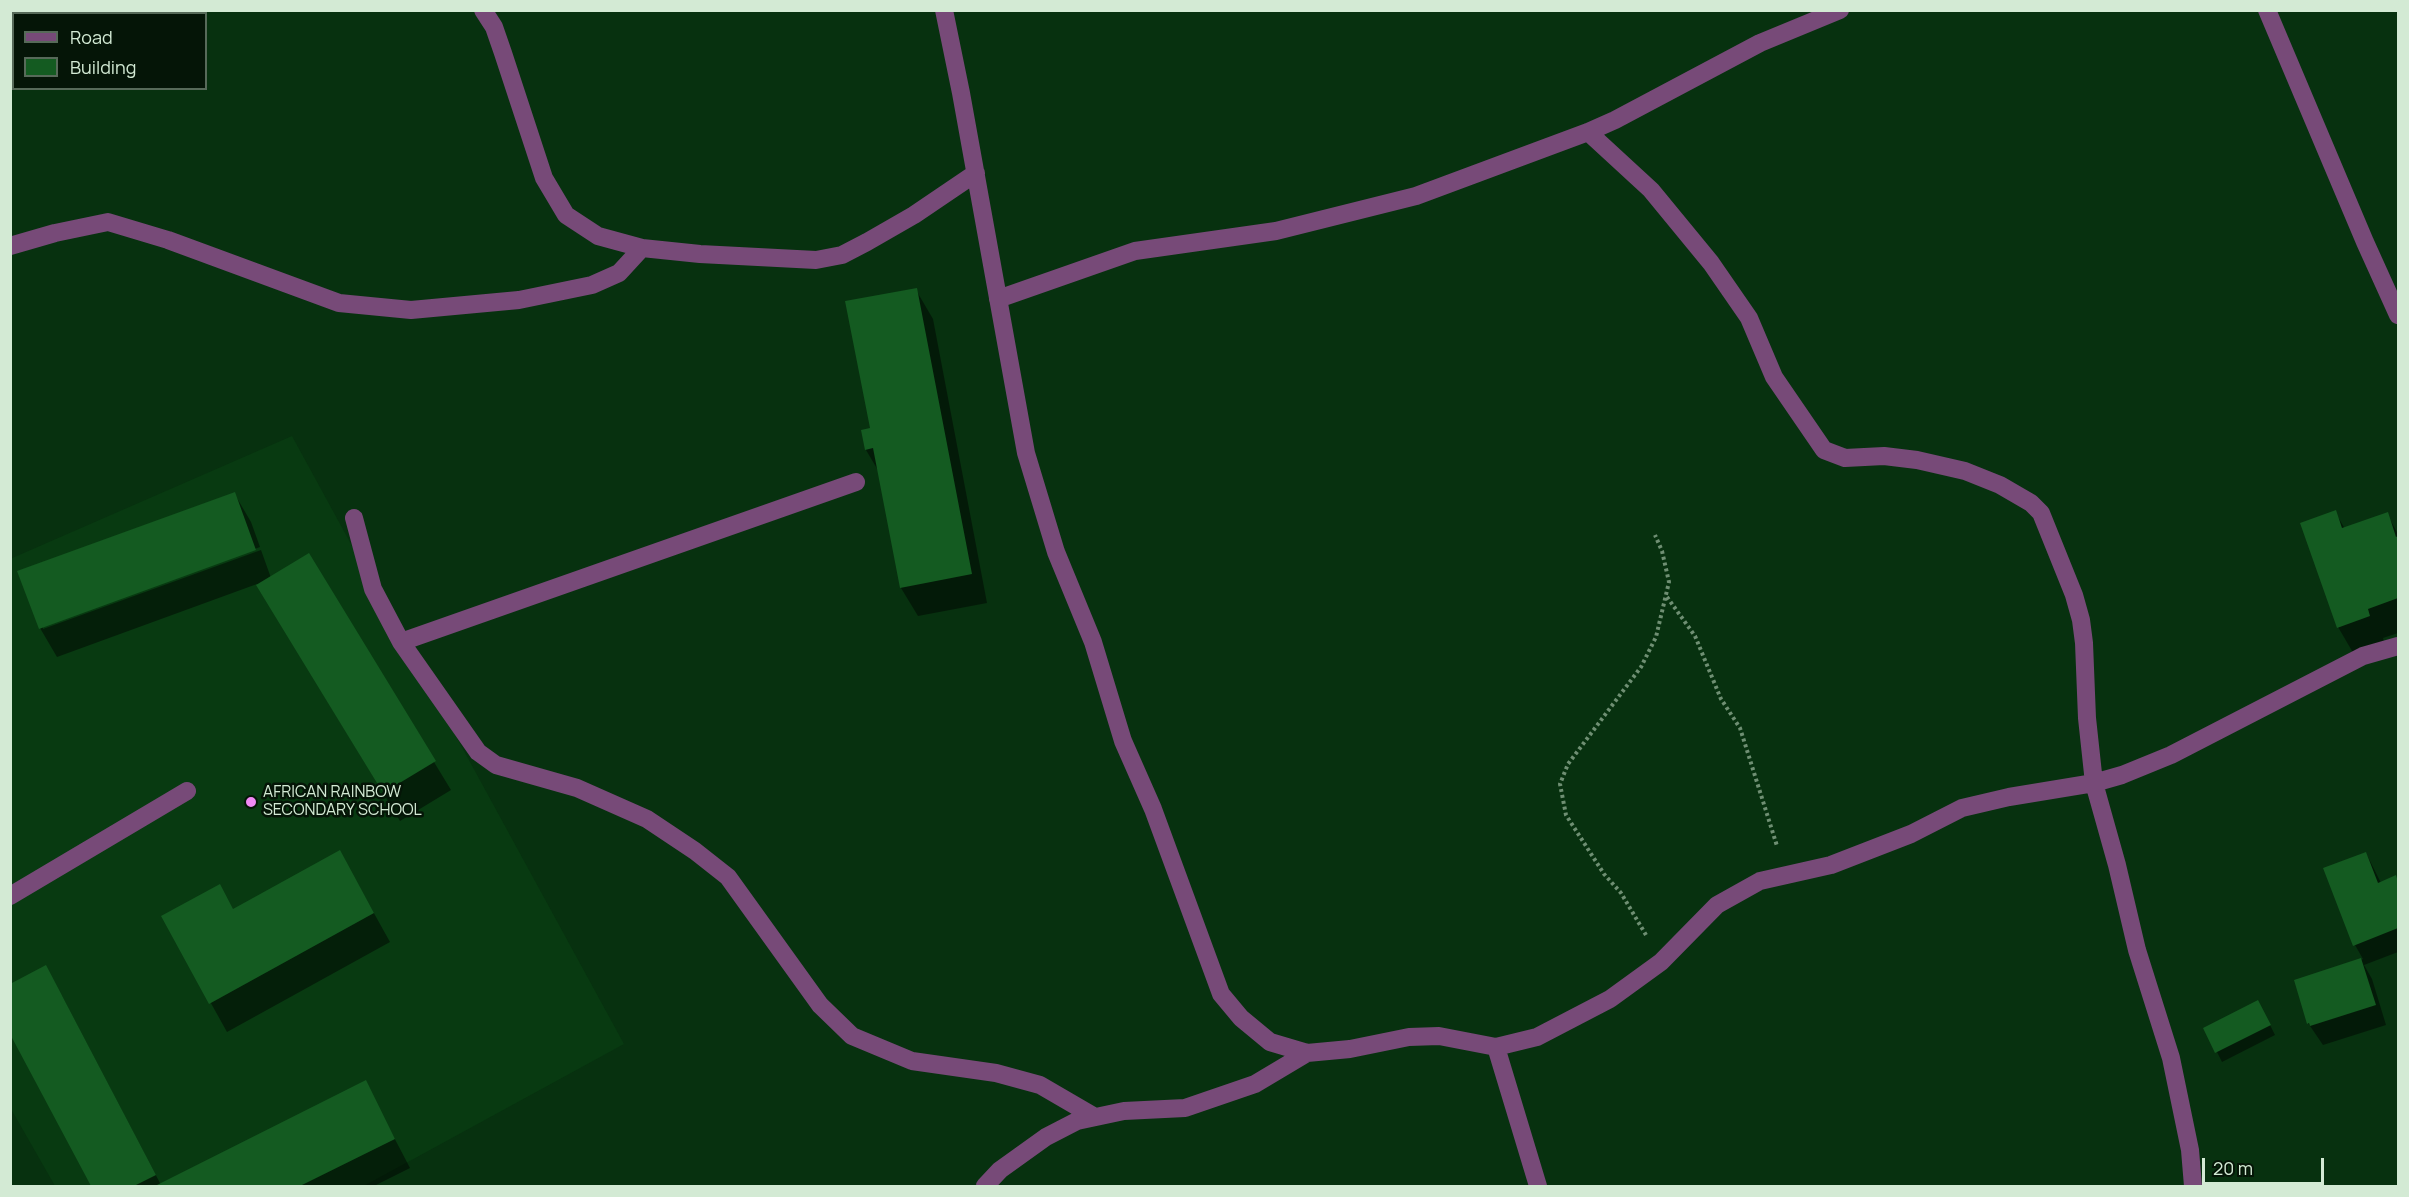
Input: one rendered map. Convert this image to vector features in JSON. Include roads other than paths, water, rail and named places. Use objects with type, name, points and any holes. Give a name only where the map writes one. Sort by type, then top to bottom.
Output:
[{"type":"street","points":[[483,10],[494,27],[544,177],[566,215],[598,236],[642,248],[700,254],[816,260],[842,255],[914,215],[976,173]]},
{"type":"street","points":[[944,10],[1026,453],[1056,552],[1093,642],[1123,741],[1153,809],[1221,994],[1241,1018],[1270,1041],[1307,1053],[1350,1049],[1409,1037],[1438,1036],[1496,1047],[1537,1037],[1610,999],[1661,962],[1717,905],[1760,881],[1830,865],[1911,834],[1962,808],[2009,797],[2094,783],[2122,775],[2171,755],[2363,656],[2398,646]]},
{"type":"street","points":[[998,299],[1136,251],[1276,231],[1416,196],[1588,132],[1760,43],[1840,10]]},
{"type":"street","points":[[2267,10],[2398,315]]},
{"type":"street","points":[[1588,132],[1651,190],[1712,263],[1749,318],[1774,377],[1824,450],[1845,458],[1884,456],[1917,460],[1965,471],[2000,485],[2031,503],[2041,513],[2074,595],[2080,620],[2084,644],[2087,718],[2094,783],[2117,865],[2137,950],[2171,1058],[2190,1150],[2193,1186]]},
{"type":"street","points":[[10,246],[55,233],[108,222],[168,240],[339,303],[411,310],[519,300],[592,285],[619,273],[642,248]]},
{"type":"street","points":[[401,642],[856,482]]},
{"type":"street","points":[[354,518],[373,589],[401,642],[478,753],[496,765],[577,788],[647,819],[695,851],[728,877],[820,1005],[852,1036],[912,1061],[996,1073],[1040,1085],[1095,1117]]},
{"type":"street","points":[[10,896],[188,791]]},
{"type":"street","points":[[1496,1047],[1538,1186]]},
{"type":"street","points":[[985,1186],[1000,1170],[1046,1137],[1077,1121],[1124,1111],[1185,1108],[1255,1084],[1307,1053]]},
{"type":"place","name":"AFRICAN RAINBOW SECONDARY SCHOOL","points":[[251,802]]}]
